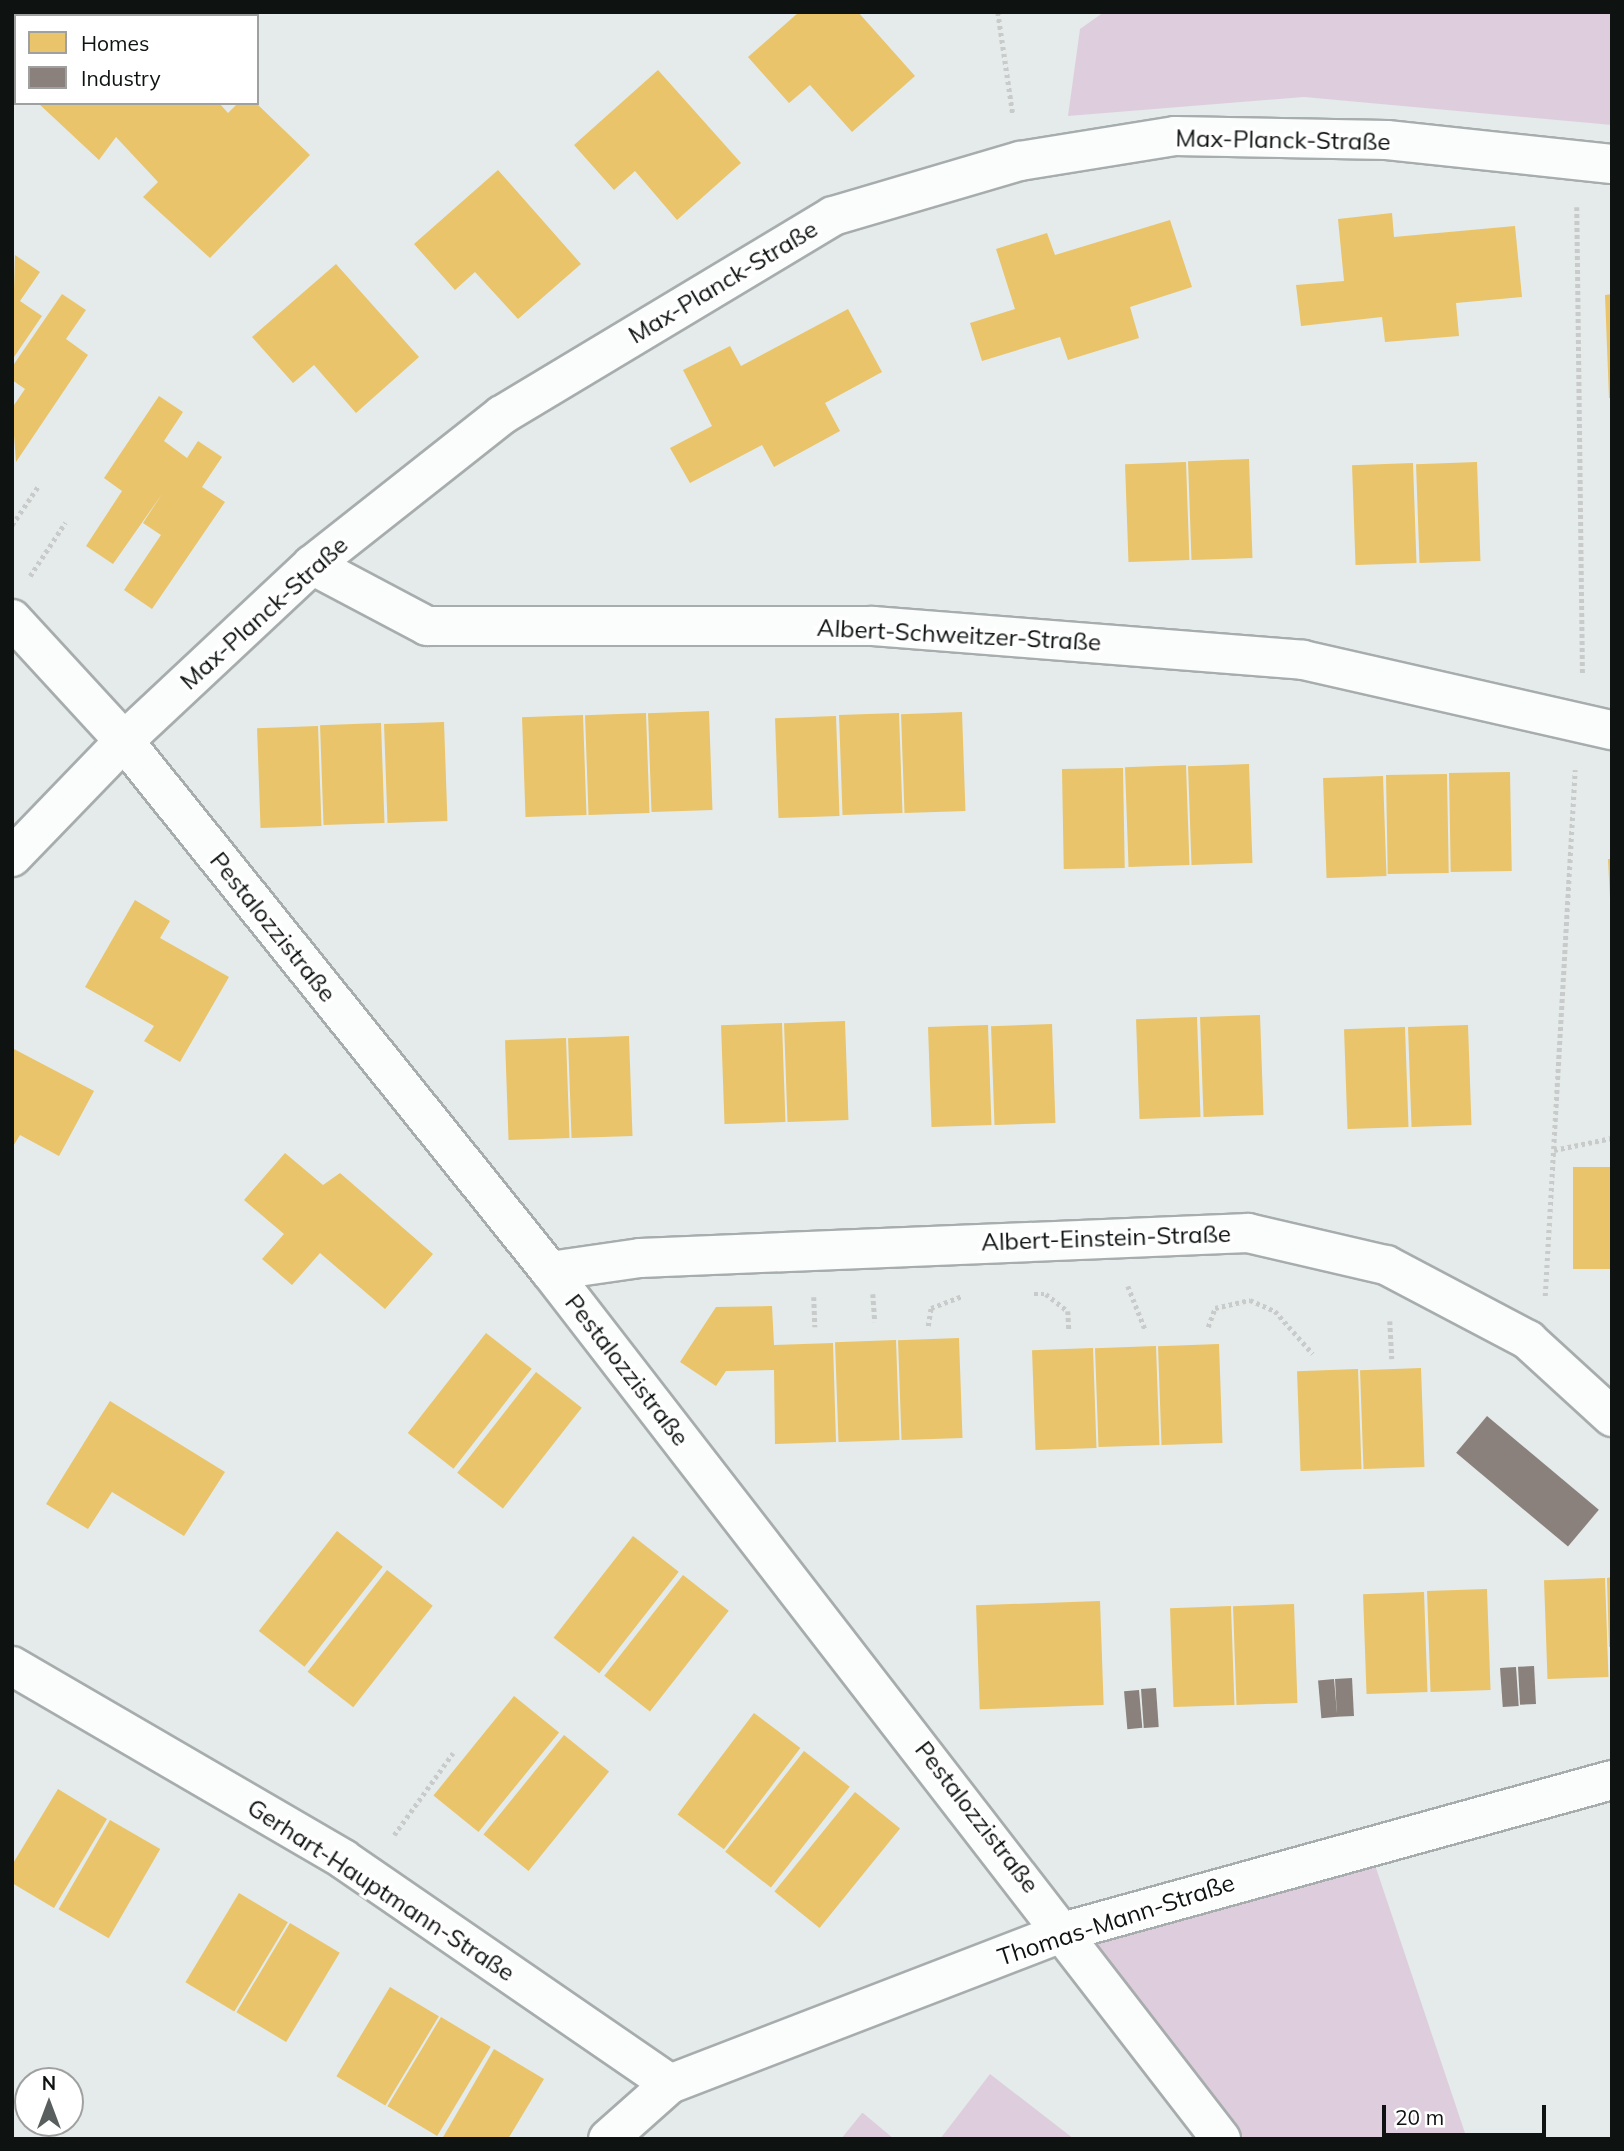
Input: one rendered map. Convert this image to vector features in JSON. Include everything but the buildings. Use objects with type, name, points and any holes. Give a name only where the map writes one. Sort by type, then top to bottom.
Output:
[{"type":"street","name":"Max-Planck-Straße","points":[[12,857],[124,741],[312,565],[502,415],[833,216],[1020,161],[1175,136],[1387,140],[1612,164]]},
{"type":"street","name":"Albert-Schweitzer-Straße","points":[[312,565],[427,626],[873,626],[1303,660],[1612,730]]},
{"type":"street","name":"Pestalozzistraße","points":[[12,619],[124,741],[550,1271],[1066,1931],[1221,2139]]},
{"type":"street","name":"Albert-Einstein-Straße","points":[[550,1271],[640,1258],[1248,1233],[1386,1265],[1528,1340],[1612,1418]]},
{"type":"street","name":"Gerhart-Hauptmann-Straße","points":[[12,1666],[365,1875],[670,2084]]},
{"type":"street","name":"Thomas-Mann-Straße","points":[[608,2139],[670,2084],[1066,1931],[1612,1780]]},
{"type":"path","points":[[998,12],[1020,161]]},
{"type":"path","points":[[12,525],[39,485]]},
{"type":"path","points":[[27,580],[65,523]]},
{"type":"path","points":[[1554,1150],[1612,1138]]},
{"type":"path","points":[[1023,1294],[1046,1294],[1068,1311],[1069,1331]]},
{"type":"path","points":[[928,1326],[931,1308],[972,1296]]},
{"type":"path","points":[[1208,1327],[1215,1308],[1250,1300],[1275,1311],[1313,1354]]},
{"type":"path","points":[[365,1875],[453,1753]]},
{"type":"shaded area","points":[[1104,12],[1612,12],[1612,125],[1304,97],[1068,116],[1080,29]]},
{"type":"shaded area","points":[[1371,1853],[1467,2139],[1231,2139],[1079,1934]]},
{"type":"shaded area","points":[[990,2074],[1074,2139],[940,2139]]},
{"type":"shaded area","points":[[863,2113],[894,2139],[841,2139]]}]
